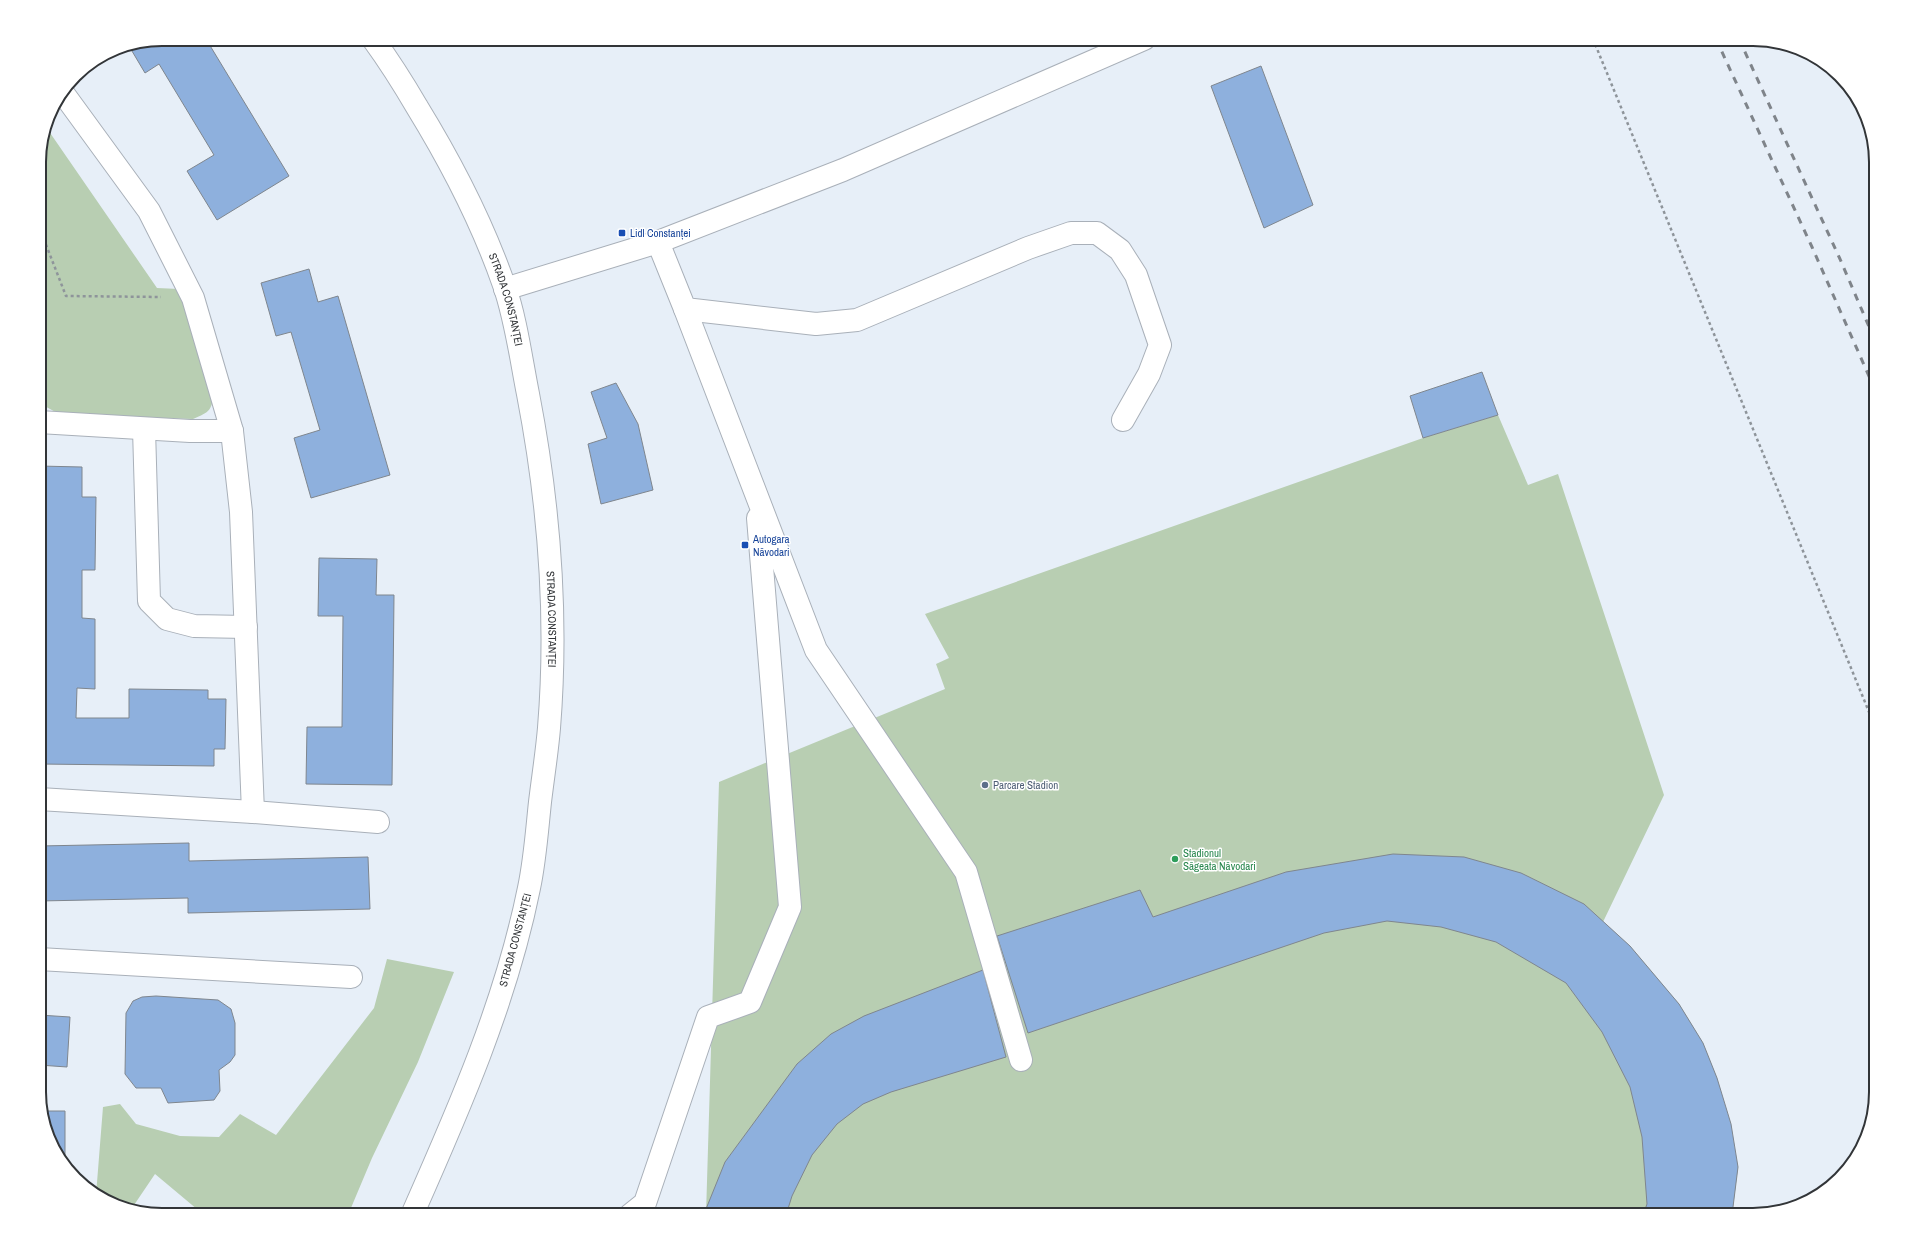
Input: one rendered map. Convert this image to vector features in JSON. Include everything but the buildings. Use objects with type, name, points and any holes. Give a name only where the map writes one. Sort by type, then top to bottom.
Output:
[{"type":"street","name":"STRADA CONSTANȚEI","points":[[378,46],[444,153],[472,205],[505,288],[522,359],[537,441],[547,529],[552,636],[550,727],[530,887],[509,968],[486,1038],[454,1121],[415,1208]]},
{"type":"street","points":[[505,288],[658,242],[843,170],[1128,46]]},
{"type":"street","points":[[66,98],[149,211],[193,298],[232,431],[242,512],[253,812]]},
{"type":"street","points":[[685,309],[816,324],[857,320],[1028,248],[1071,233],[1097,233],[1120,250],[1136,274],[1160,345],[1149,374],[1123,420]]},
{"type":"street","points":[[658,242],[816,650],[966,872],[1021,1060]]},
{"type":"street","points":[[46,422],[190,432],[232,431]]},
{"type":"street","points":[[144,428],[149,601],[167,618],[194,626],[246,627]]},
{"type":"street","points":[[639,1208],[645,1203],[708,1017],[750,1002],[790,907],[756,494]]},
{"type":"street","points":[[46,799],[253,812],[378,822]]},
{"type":"street","points":[[46,959],[351,977]]},
{"type":"path","points":[[1595,46],[1869,712]]},
{"type":"path","points":[[46,245],[66,296],[193,298]]},
{"type":"green space","points":[[50,133],[157,288],[179,289],[214,392],[209,410],[193,419],[61,415],[46,407],[46,155]]},
{"type":"green space","name":"Stadionul Săgeata Năvodari","points":[[1498,415],[1528,485],[1558,474],[1664,795],[1603,922],[1630,946],[1679,1004],[1703,1043],[1717,1078],[1738,1167],[1733,1208],[706,1208],[719,782],[945,689],[936,664],[949,658],[925,614],[1423,438]]},
{"type":"green space","points":[[387,959],[454,972],[418,1062],[372,1158],[351,1208],[196,1208],[155,1174],[134,1204],[118,1199],[97,1187],[103,1107],[120,1104],[136,1124],[180,1136],[219,1137],[240,1114],[276,1135],[374,1008]]},
{"type":"railway","points":[[1719,46],[1812,247],[1869,376]]},
{"type":"railway","points":[[1742,46],[1840,259],[1869,327]]},
{"type":"place","name":"Lidl Constanței","points":[[622,233]]},
{"type":"place","name":"Autogara Năvodari","points":[[745,545]]},
{"type":"place","name":"Parcare Stadion","points":[[985,785]]},
{"type":"place","name":"Stadionul Săgeata Năvodari","points":[[1175,859]]}]
